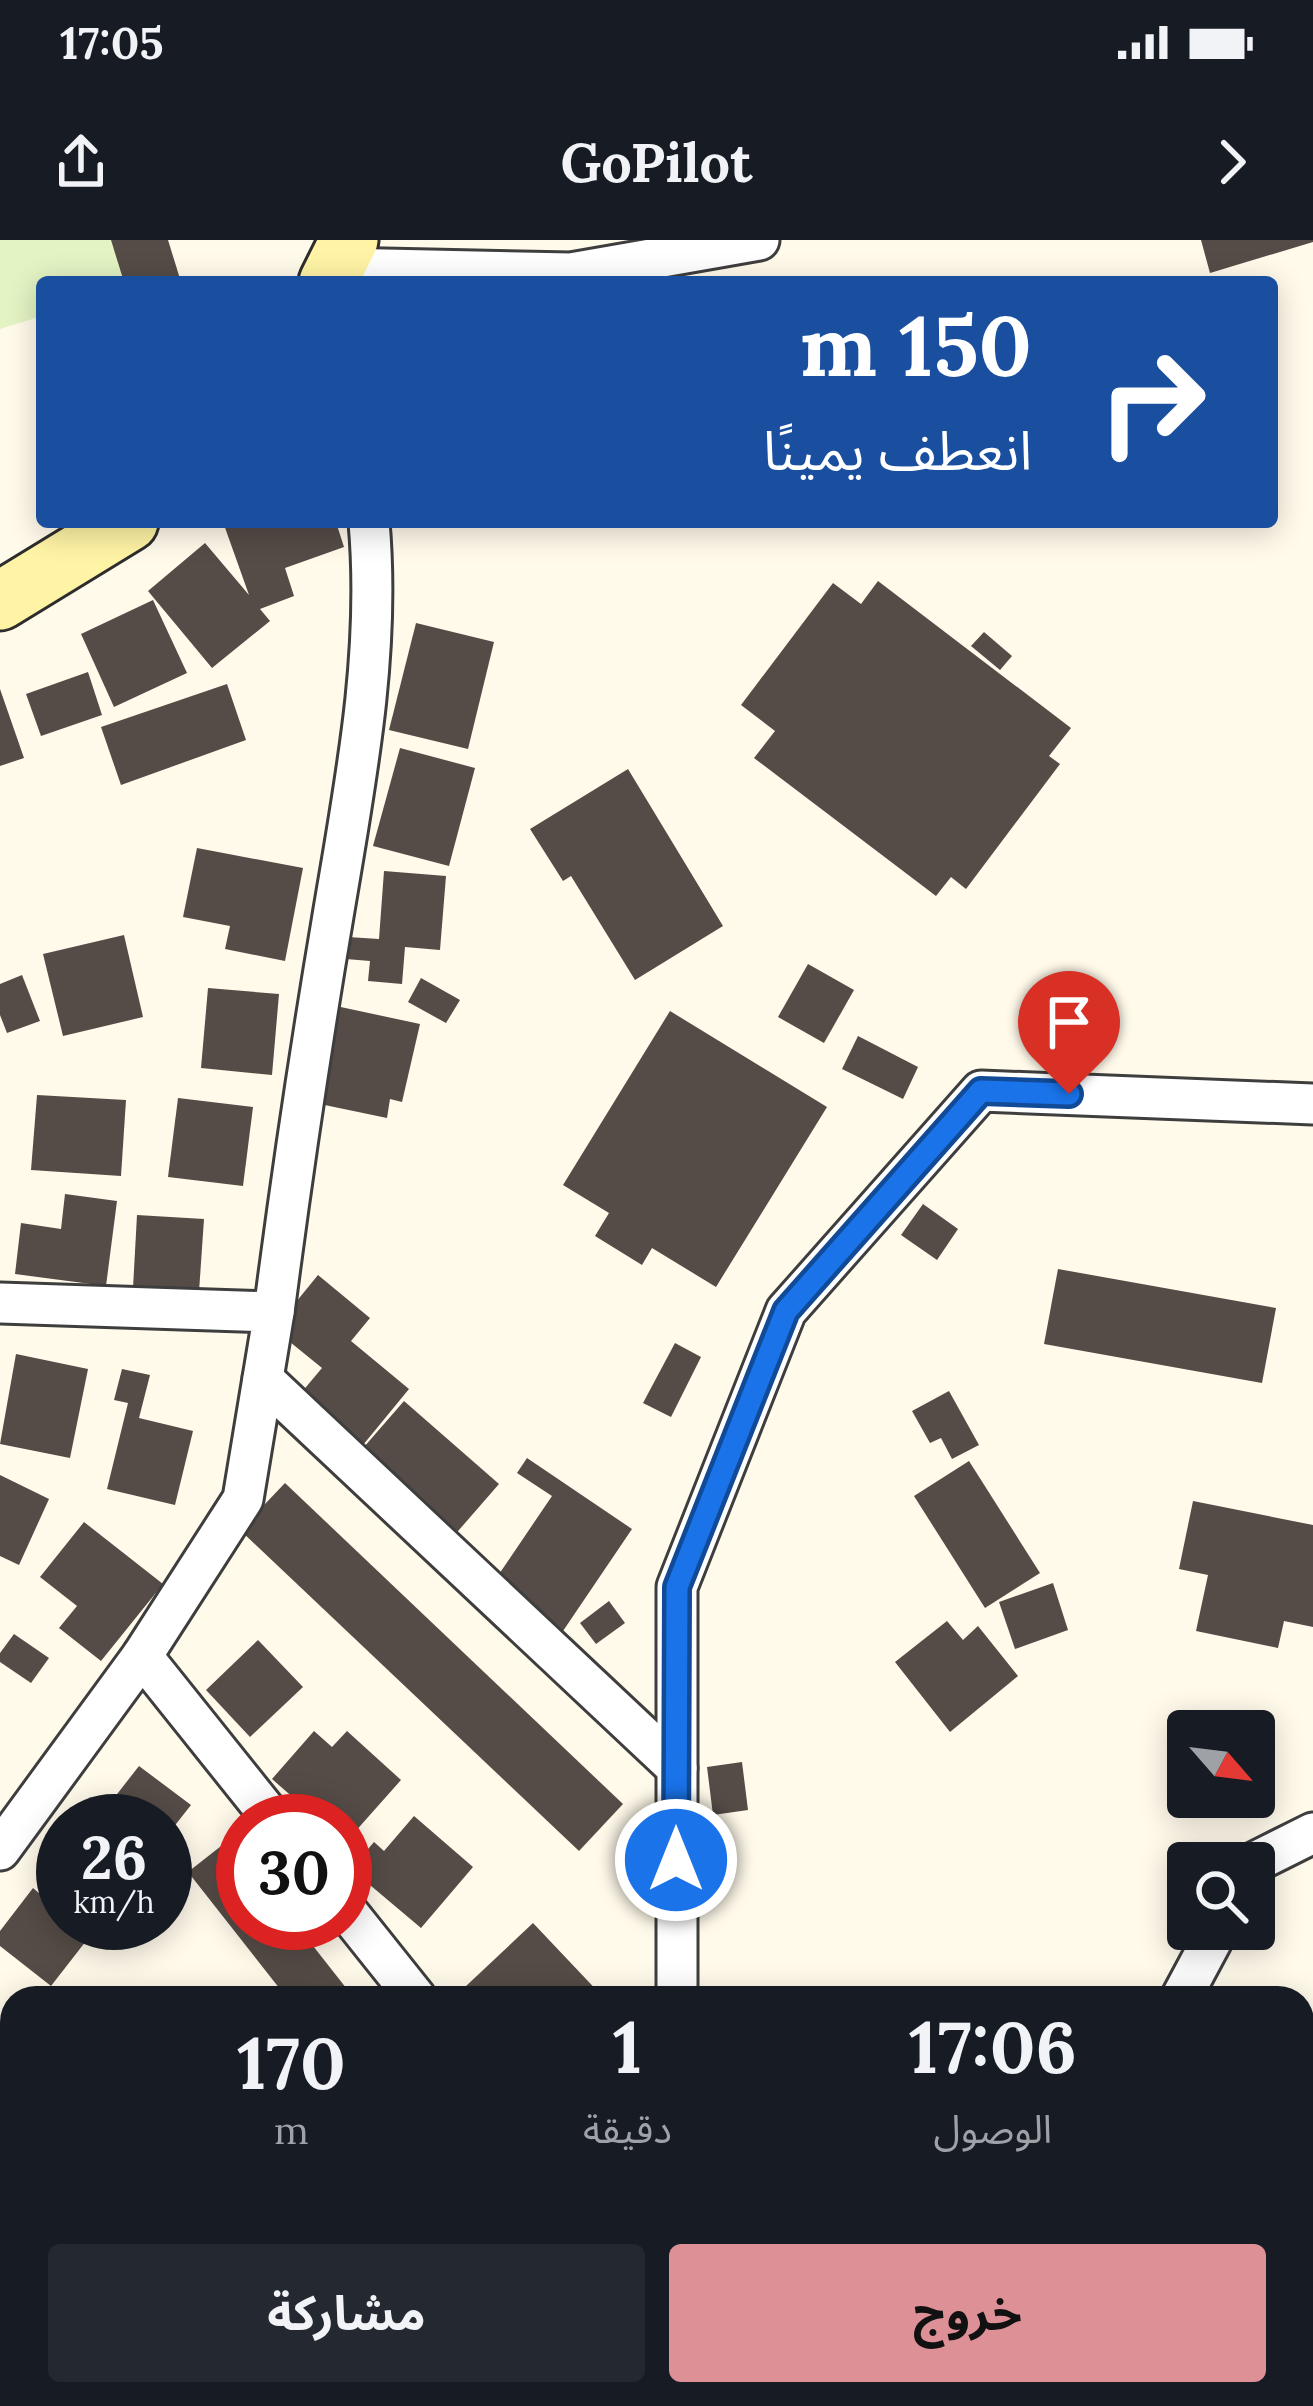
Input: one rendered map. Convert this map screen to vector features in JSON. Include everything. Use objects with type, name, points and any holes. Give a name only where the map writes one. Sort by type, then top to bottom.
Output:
[{"type":"main road","points":[[0,601],[119,528]]},
{"type":"street","points":[[339,268],[571,274],[760,240]]},
{"type":"street","points":[[0,1850],[142,1656],[243,1499],[274,1312],[298,1122],[365,719],[374,584],[369,528]]},
{"type":"street","points":[[676,1986],[677,1587],[786,1311],[981,1091],[1313,1105]]},
{"type":"street","points":[[0,1304],[274,1312]]},
{"type":"street","points":[[263,1379],[676,1768]]},
{"type":"street","points":[[142,1656],[252,1794]]},
{"type":"street","points":[[1275,1851],[1313,1832]]},
{"type":"street","points":[[372,1943],[406,1986]]},
{"type":"street","points":[[1187,1986],[1206,1950]]},
{"type":"green space","points":[[0,240],[167,240],[154,276],[36,276],[36,318],[0,329]]},
{"type":"building","points":[[111,240],[168,240],[179,276],[122,276]]},
{"type":"building","points":[[1201,240],[1313,240],[1313,242],[1210,273]]},
{"type":"building","points":[[225,528],[338,528],[344,547],[285,568],[294,596],[260,609],[270,621],[212,668],[148,591],[205,543],[249,595]]},
{"type":"building","points":[[878,581],[1071,728],[1049,756],[1060,764],[966,889],[951,877],[936,896],[754,758],[775,731],[741,705],[833,583],[861,604]]},
{"type":"building","points":[[153,600],[187,673],[114,707],[81,634]]},
{"type":"building","points":[[416,623],[494,642],[468,749],[389,730]]},
{"type":"building","points":[[984,632],[1012,656],[1000,670],[971,646]]},
{"type":"building","points":[[88,672],[102,715],[41,736],[26,694]]},
{"type":"building","points":[[227,684],[246,740],[121,785],[101,727]]},
{"type":"building","points":[[0,689],[24,758],[0,766]]},
{"type":"building","points":[[400,748],[475,768],[449,866],[373,846]]},
{"type":"building","points":[[628,769],[723,926],[635,980],[571,876],[563,881],[530,829]]},
{"type":"building","points":[[197,848],[303,868],[285,961],[225,949],[230,926],[183,917]]},
{"type":"building","points":[[384,871],[446,876],[440,950],[405,947],[402,984],[368,981],[370,961],[346,959],[348,937],[379,939]]},
{"type":"building","points":[[124,935],[143,1017],[63,1036],[43,954]]},
{"type":"building","points":[[808,964],[854,990],[824,1043],[778,1017]]},
{"type":"building","points":[[22,975],[40,1021],[7,1033],[0,1015],[0,984]]},
{"type":"building","points":[[421,978],[460,1000],[446,1023],[408,1002]]},
{"type":"building","points":[[208,988],[279,994],[272,1075],[201,1068]]},
{"type":"building","points":[[336,1006],[420,1024],[402,1102],[390,1099],[387,1118],[315,1103]]},
{"type":"building","points":[[670,1011],[827,1107],[716,1287],[652,1248],[642,1265],[595,1236],[609,1213],[563,1185]]},
{"type":"building","points":[[858,1036],[918,1067],[903,1099],[842,1069]]},
{"type":"building","points":[[37,1095],[126,1100],[121,1176],[31,1170]]},
{"type":"building","points":[[178,1098],[253,1107],[243,1186],[168,1177]]},
{"type":"building","points":[[65,1194],[117,1201],[106,1286],[15,1274],[21,1223],[61,1229]]},
{"type":"building","points":[[923,1204],[958,1229],[937,1260],[901,1235]]},
{"type":"building","points":[[137,1215],[204,1219],[199,1292],[133,1288]]},
{"type":"building","points":[[1058,1269],[1276,1308],[1262,1383],[1044,1344]]},
{"type":"building","points":[[318,1275],[370,1318],[351,1341],[409,1389],[363,1445],[301,1393],[322,1368],[274,1329]]},
{"type":"building","points":[[675,1343],[701,1357],[671,1417],[643,1403]]},
{"type":"building","points":[[16,1354],[88,1369],[70,1458],[0,1444]]},
{"type":"building","points":[[122,1369],[150,1375],[139,1418],[193,1431],[175,1505],[107,1489],[128,1403],[114,1400]]},
{"type":"building","points":[[949,1391],[979,1445],[952,1459],[941,1438],[930,1443],[912,1411]]},
{"type":"building","points":[[404,1401],[499,1484],[452,1538],[357,1455]]},
{"type":"building","points":[[527,1458],[632,1529],[563,1631],[493,1583],[552,1496],[517,1473]]},
{"type":"building","points":[[969,1461],[1040,1573],[985,1608],[914,1496]]},
{"type":"building","points":[[0,1475],[49,1499],[19,1565],[0,1556]]},
{"type":"building","points":[[285,1483],[623,1804],[579,1851],[240,1530]]},
{"type":"building","points":[[1193,1501],[1313,1525],[1313,1627],[1284,1621],[1278,1648],[1196,1631],[1208,1575],[1179,1569]]},
{"type":"building","points":[[84,1522],[163,1584],[101,1661],[59,1628],[77,1606],[40,1577]]},
{"type":"building","points":[[1053,1583],[1068,1630],[1015,1649],[999,1602]]},
{"type":"building","points":[[609,1601],[625,1623],[596,1644],[580,1623]]},
{"type":"building","points":[[947,1621],[963,1640],[978,1626],[1018,1676],[950,1732],[895,1662]]},
{"type":"building","points":[[14,1634],[49,1658],[31,1683],[0,1662],[0,1653]]},
{"type":"building","points":[[258,1640],[303,1687],[250,1737],[206,1690]]},
{"type":"building","points":[[314,1731],[332,1747],[347,1731],[401,1780],[372,1813],[372,1794],[289,1794],[272,1779]]},
{"type":"building","points":[[742,1762],[748,1810],[713,1815],[707,1767]]},
{"type":"building","points":[[139,1766],[176,1794],[117,1794]]},
{"type":"building","points":[[414,1816],[473,1867],[421,1928],[372,1887],[372,1844],[384,1851]]},
{"type":"building","points":[[216,1850],[216,1908],[192,1877],[192,1869]]},
{"type":"building","points":[[33,1888],[36,1950],[79,1950],[51,1986],[0,1946],[0,1931]]},
{"type":"building","points":[[533,1923],[593,1986],[466,1986]]},
{"type":"building","points":[[249,1950],[316,1950],[345,1986],[278,1986]]},
{"type":"route","points":[[676,1860],[677,1587],[786,1311],[981,1091],[1069,1094]]}]
